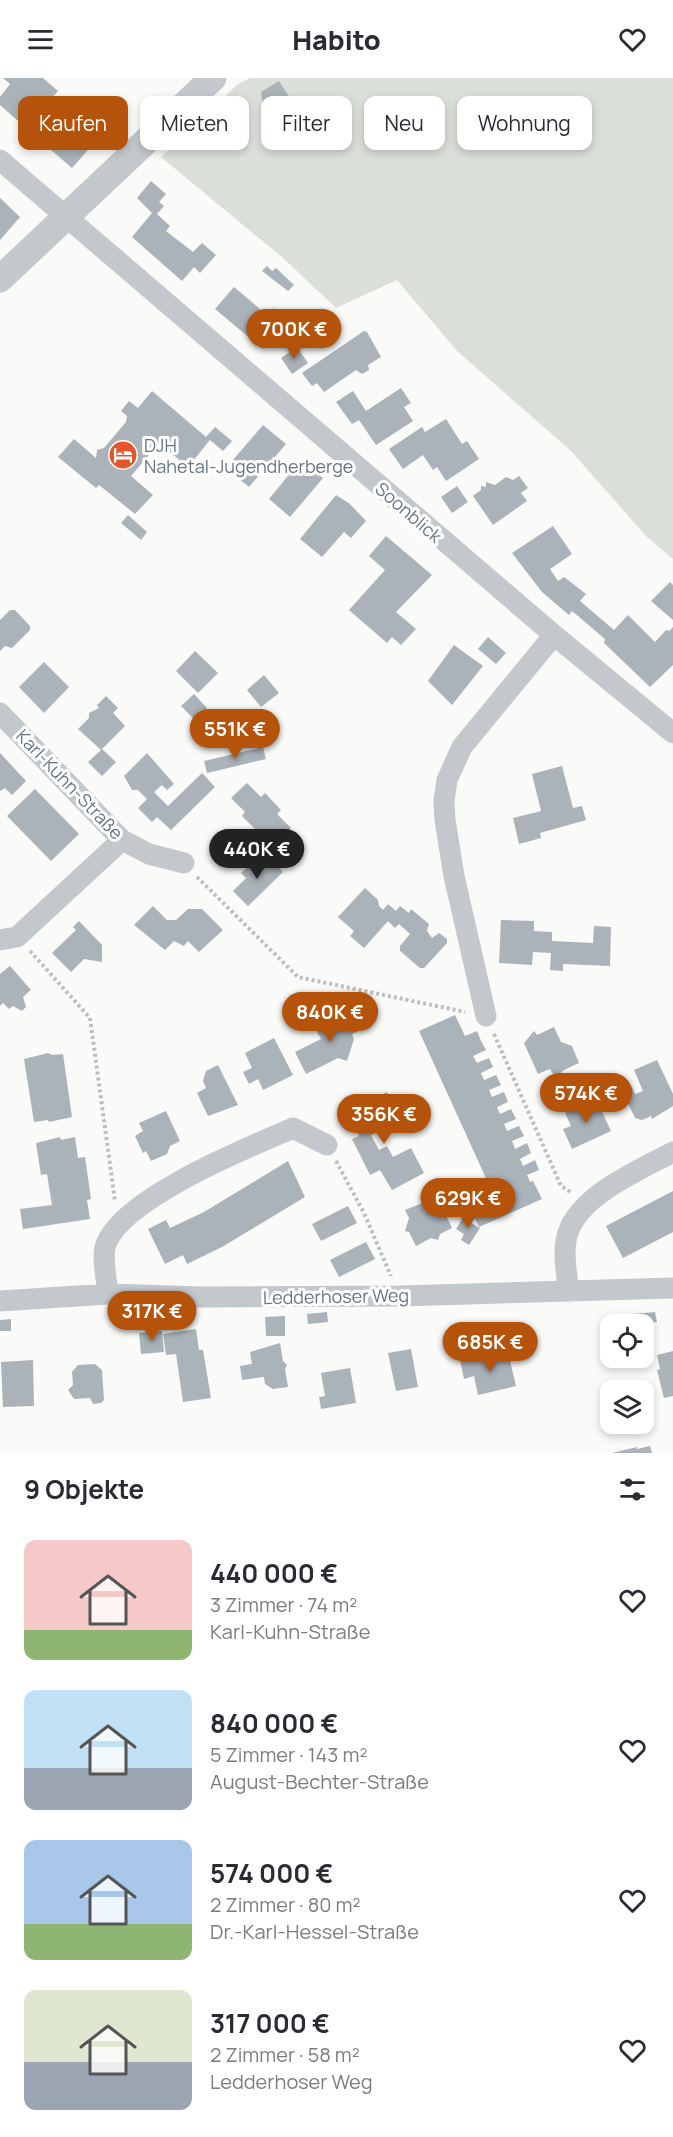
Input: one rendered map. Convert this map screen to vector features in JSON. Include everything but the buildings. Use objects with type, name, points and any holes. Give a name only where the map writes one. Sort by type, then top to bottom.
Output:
[{"type":"street","points":[[0,279],[213,78]]},
{"type":"street","name":"Soonblick","points":[[0,160],[554,635],[673,733]]},
{"type":"street","points":[[486,1016],[454,876],[445,810],[447,780],[462,747],[554,635]]},
{"type":"street","name":"Karl-Kuhn-Straße","points":[[0,713],[122,840],[149,854],[184,864]]},
{"type":"street","points":[[9,938],[122,840]]},
{"type":"street","points":[[108,1294],[105,1246],[118,1222],[208,1164],[293,1128],[327,1145]]},
{"type":"street","points":[[569,1292],[566,1240],[572,1221],[588,1202],[673,1152]]},
{"type":"street","name":"Ledderhoser Weg","points":[[0,1301],[108,1294],[203,1297],[400,1296],[673,1288]]},
{"type":"path","points":[[184,864],[298,977],[486,1016],[561,1186],[588,1202]]},
{"type":"path","points":[[9,938],[90,1018],[118,1222]]},
{"type":"path","points":[[327,1145],[364,1213],[400,1296]]},
{"type":"shaded area","points":[[250,78],[673,78],[673,559],[646,536],[571,451],[457,351],[397,280],[336,308],[283,258],[161,157],[168,150],[249,150],[249,96],[225,96],[238,84]]},
{"type":"place","name":"DJH Nahetal-Jugendherberge","points":[[123,455]]}]
